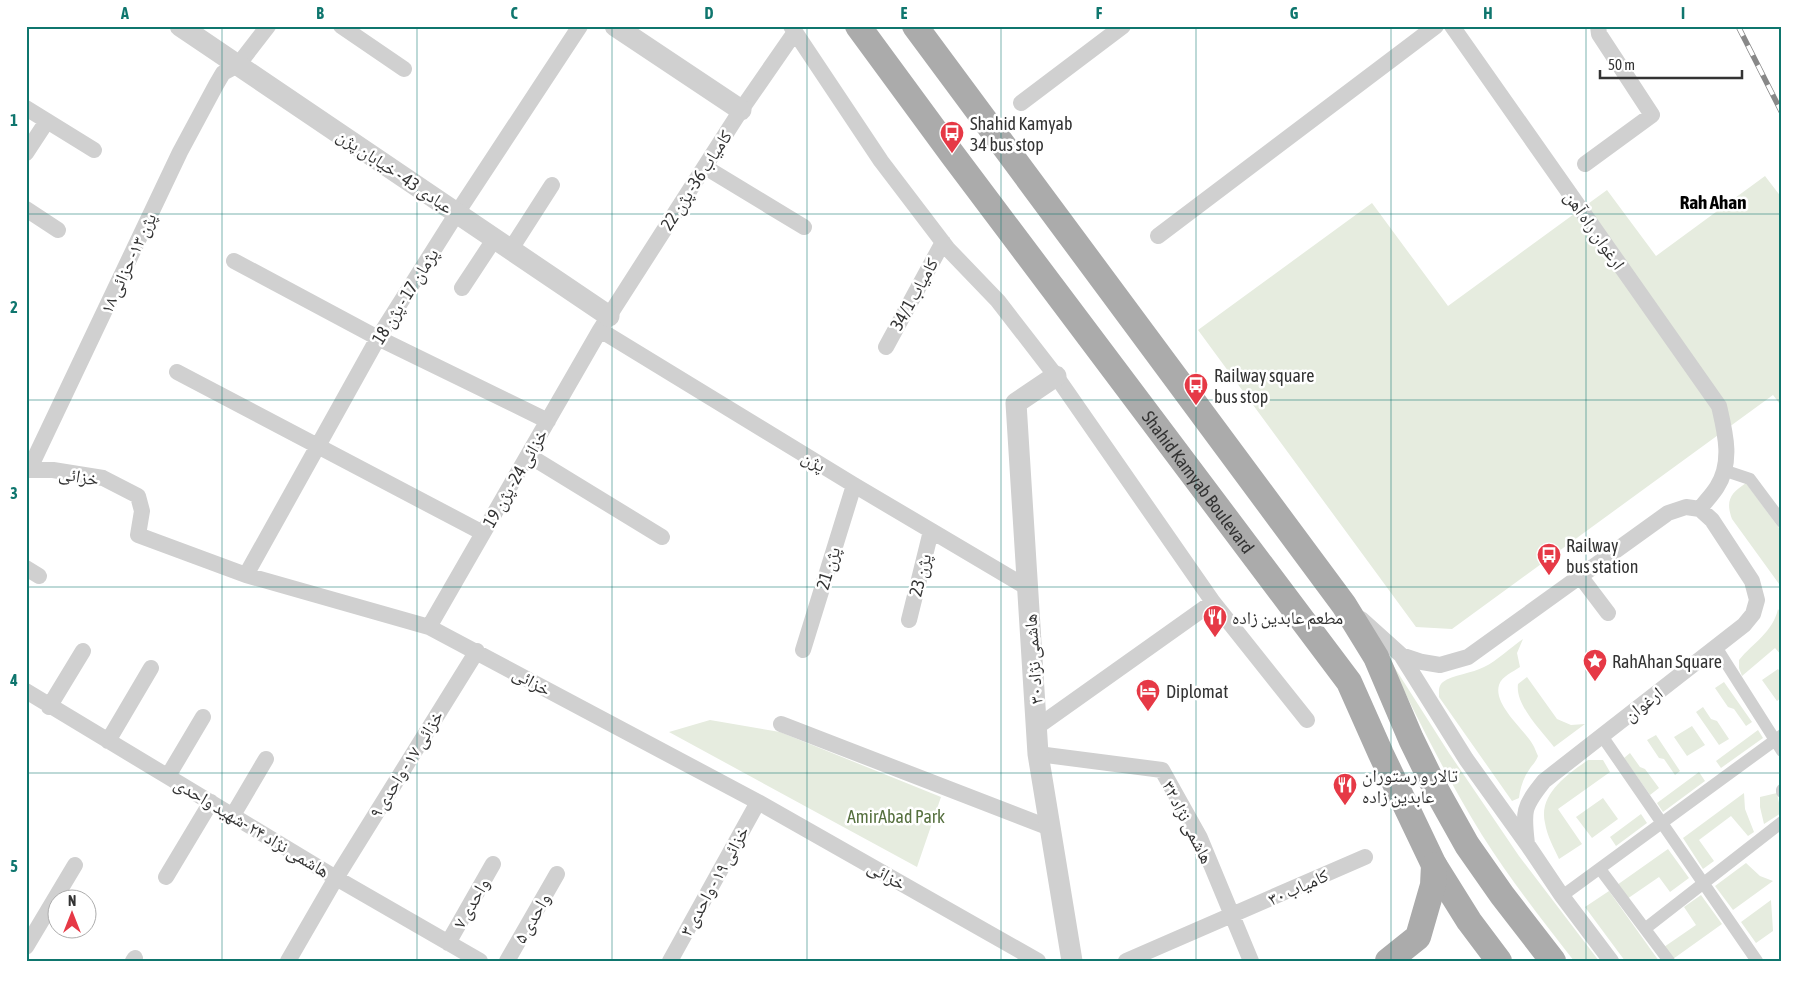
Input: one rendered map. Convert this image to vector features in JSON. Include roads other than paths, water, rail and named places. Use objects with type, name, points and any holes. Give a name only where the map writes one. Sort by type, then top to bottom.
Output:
[{"type":"main road","name":"Shahid Kamyab Boulevard","points":[[858,26],[1349,682],[1434,865],[1469,921],[1499,961]]},
{"type":"main road","points":[[915,26],[1344,605],[1376,657],[1430,778],[1467,846],[1553,961]]},
{"type":"main road","points":[[1403,957],[1418,937],[1433,885],[1434,865]]},
{"type":"street","name":"عبادی 43 - خیابان پژن","points":[[180,26],[503,244],[605,323]]},
{"type":"street","name":"پژن ۱۳- حزائی ۱۸","points":[[28,470],[180,152],[223,73],[238,65],[268,26]]},
{"type":"street","points":[[341,26],[404,69]]},
{"type":"street","name":"پژمان 17 - پژن 18","points":[[246,574],[378,338],[457,213],[580,26]]},
{"type":"street","points":[[615,26],[741,110]]},
{"type":"street","points":[[1021,103],[1123,26]]},
{"type":"street","points":[[1158,236],[1436,26]]},
{"type":"street","name":"ارغوان راه آهن","points":[[1452,26],[1719,406],[1726,438],[1726,460],[1723,470]]},
{"type":"street","points":[[1585,164],[1652,115],[1599,34],[1598,26]]},
{"type":"street","points":[[793,29],[881,161],[943,242],[998,301],[1056,376],[1214,602],[1307,720]]},
{"type":"street","name":"کامیاب 36- پژن 22","points":[[605,323],[793,29]]},
{"type":"street","points":[[26,108],[94,150]]},
{"type":"street","points":[[26,153],[48,121]]},
{"type":"street","points":[[705,167],[804,227]]},
{"type":"street","points":[[462,288],[503,244],[552,185]]},
{"type":"street","points":[[26,209],[58,230]]},
{"type":"street","name":"کامیاب 34/1","points":[[886,347],[943,242]]},
{"type":"street","points":[[234,261],[378,338],[548,421]]},
{"type":"street","name":"خزائی 24- پژن 19","points":[[429,627],[605,323]]},
{"type":"street","name":"پژن","points":[[605,323],[854,485],[1028,588]]},
{"type":"street","points":[[177,372],[483,533]]},
{"type":"street","name":"هاشمی نژاد ۳۰","points":[[1056,376],[1016,403],[1038,754],[1072,961]]},
{"type":"street","points":[[528,455],[662,537]]},
{"type":"street","name":"خزائی","points":[[28,470],[53,470],[103,478],[138,496],[142,511],[138,535],[246,574],[429,627],[758,802],[1038,961]]},
{"type":"street","points":[[1402,655],[1422,662],[1440,665],[1468,656],[1668,513],[1686,507],[1700,509],[1718,485],[1723,470],[1750,479],[1782,522]]},
{"type":"street","name":"پژن 21","points":[[803,650],[854,485]]},
{"type":"street","name":"ارغوان","points":[[1527,844],[1526,810],[1529,800],[1544,781],[1744,625],[1754,614],[1756,600],[1752,581],[1712,520],[1700,509]]},
{"type":"street","name":"پژن 23","points":[[909,620],[931,531]]},
{"type":"street","points":[[1580,576],[1608,613]]},
{"type":"street","points":[[1037,727],[1214,602]]},
{"type":"street","points":[[1344,605],[1402,655],[1466,759],[1562,896],[1611,961]]},
{"type":"street","points":[[1562,896],[1780,742],[1716,647]]},
{"type":"street","name":"خزائی ۱۷ - واحدی ۹","points":[[288,961],[336,878],[477,651]]},
{"type":"street","points":[[50,706],[82,652]]},
{"type":"street","points":[[108,741],[151,668]]},
{"type":"street","name":"هاشمی نژاد ۲۴ -شهید واحدی","points":[[26,692],[336,878],[480,961]]},
{"type":"street","points":[[168,776],[203,717]]},
{"type":"street","points":[[781,724],[1050,828]]},
{"type":"street","points":[[1602,736],[1757,961]]},
{"type":"street","name":"هاشمی نژاد ۳۲","points":[[1038,754],[1162,770],[1200,838],[1251,961]]},
{"type":"street","points":[[233,815],[266,759]]},
{"type":"street","points":[[166,877],[211,802]]},
{"type":"street","name":"خزائی ۱۹ - واحدی ۳","points":[[670,961],[758,802]]},
{"type":"street","points":[[1646,928],[1782,822]]},
{"type":"street","name":"کامیاب ۳۰","points":[[1126,961],[1365,857]]},
{"type":"street","name":"واحدی ۷","points":[[448,943],[493,864]]},
{"type":"street","points":[[26,947],[75,865]]},
{"type":"street","points":[[1600,868],[1669,961]]},
{"type":"street","name":"واحدی ۵","points":[[507,961],[558,874]]},
{"type":"railway","points":[[1738,26],[1782,113]]},
{"type":"place","name":"Shahid Kamyab 34 bus stop","points":[[952,154]]},
{"type":"place","name":"Railway square bus stop","points":[[1196,406]]},
{"type":"place","name":"Railway bus station","points":[[1549,576]]},
{"type":"place","name":"مطعم عابدين زاده","points":[[1215,638]]},
{"type":"place","name":"RahAhan Square","points":[[1595,682]]},
{"type":"place","name":"Diplomat","points":[[1148,712]]},
{"type":"place","name":"تالار و رستوران عابدین زاده","points":[[1345,806]]},
{"type":"district","name":"Rah Ahan","points":[[1713,202]]},
{"type":"park label","name":"AmirAbad Park","points":[[896,816]]}]
